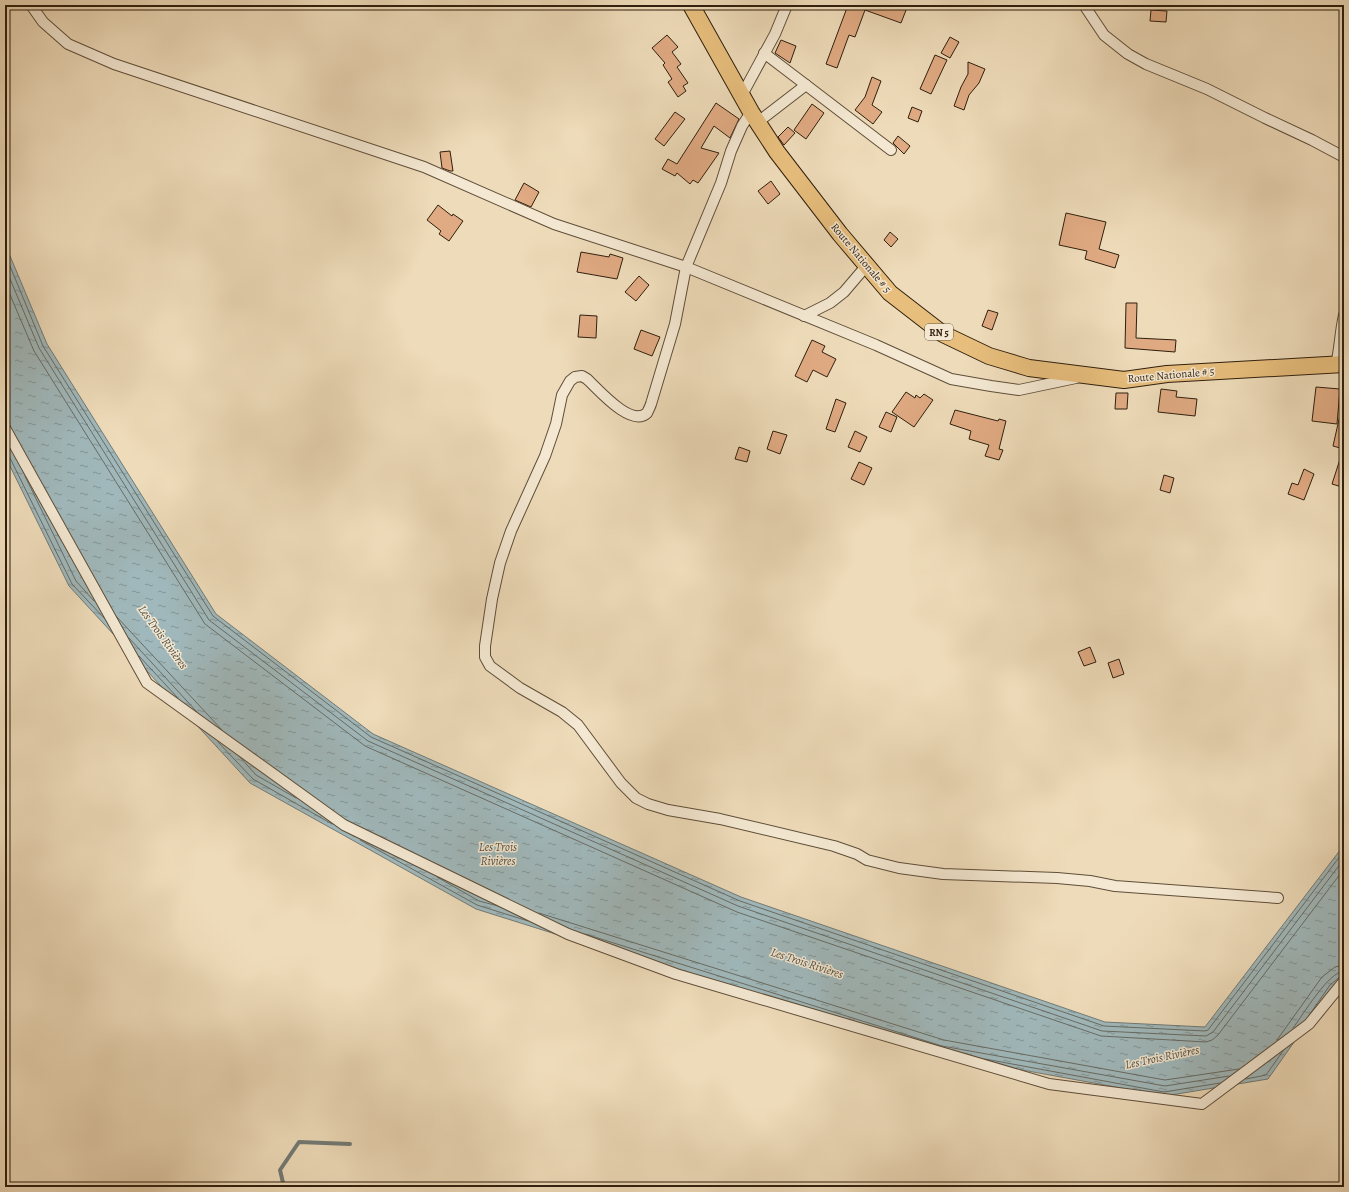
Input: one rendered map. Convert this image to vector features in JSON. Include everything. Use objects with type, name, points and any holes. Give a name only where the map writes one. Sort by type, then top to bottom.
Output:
[{"type":"main road","name":"Route Nationale # 5","points":[[691,5],[742,95],[777,152],[840,234],[890,293],[943,334],[989,356],[1029,368],[1124,380],[1167,374],[1340,364]]},
{"type":"street","points":[[31,5],[43,22],[68,44],[114,64],[424,167],[554,224],[686,267],[951,378],[1019,390],[1086,376]]},
{"type":"street","points":[[742,95],[775,34],[787,5]]},
{"type":"street","points":[[1084,5],[1104,35],[1128,54],[1146,64],[1207,89],[1344,157]]},
{"type":"street","points":[[764,53],[891,150]]},
{"type":"street","points":[[806,84],[742,126],[731,151],[721,183],[686,267],[675,324],[651,404],[647,412],[640,416],[631,416],[623,412],[582,376],[575,377],[570,381],[562,395],[556,424],[545,456],[512,531],[500,563],[492,599],[485,646],[485,657],[490,666],[520,688],[562,712],[578,725],[621,783],[636,798],[648,804],[668,810],[785,833],[834,846],[856,854],[867,860],[899,868],[943,874],[1057,878],[1090,881],[1115,886],[1278,898]]},
{"type":"street","points":[[804,316],[830,303],[844,292],[867,265]]},
{"type":"street","points":[[1340,364],[1340,329],[1344,315]]},
{"type":"street","points":[[5,428],[147,683],[344,825],[568,934],[676,974],[1049,1084],[1202,1104],[1309,1024],[1344,981]]},
{"type":"water","name":"Les Trois Rivières","points":[[5,244],[47,344],[216,614],[373,734],[741,897],[1105,1022],[1205,1027],[1344,845],[1344,979],[1333,987],[1268,1079],[1165,1096],[940,1055],[476,909],[250,783],[69,586],[5,456]]},
{"type":"building","points":[[848,5],[908,5],[901,23],[865,10],[855,37],[849,35],[837,68],[826,64]]},
{"type":"building","points":[[1151,10],[1167,11],[1166,22],[1150,21]]},
{"type":"building","points":[[667,35],[678,47],[672,52],[681,64],[677,67],[688,83],[683,86],[686,91],[678,97],[668,82],[672,79],[663,65],[665,63],[652,48]]},
{"type":"building","points":[[950,37],[959,42],[950,58],[941,53]]},
{"type":"building","points":[[781,40],[796,46],[790,63],[775,53]]},
{"type":"building","points":[[935,55],[947,60],[931,94],[920,89]]},
{"type":"building","points":[[968,62],[985,69],[979,83],[969,95],[964,110],[954,106],[961,87],[968,74]]},
{"type":"building","points":[[872,77],[881,81],[872,105],[882,112],[873,124],[855,110],[865,97]]},
{"type":"building","points":[[716,103],[739,119],[730,138],[714,126],[701,148],[719,153],[698,183],[693,180],[690,184],[677,173],[675,176],[662,169],[668,159],[677,164]]},
{"type":"building","points":[[812,104],[824,113],[806,139],[794,130]]},
{"type":"building","points":[[912,107],[922,111],[918,122],[908,118]]},
{"type":"building","points":[[675,112],[685,119],[664,146],[655,139]]},
{"type":"building","points":[[788,127],[795,133],[784,145],[778,137]]},
{"type":"building","points":[[898,136],[910,146],[904,154],[893,143]]},
{"type":"building","points":[[450,151],[453,171],[442,168],[440,152]]},
{"type":"building","points":[[771,181],[780,194],[768,204],[758,191]]},
{"type":"building","points":[[524,183],[539,192],[531,207],[515,200]]},
{"type":"building","points":[[438,205],[452,216],[453,214],[463,221],[449,241],[439,234],[441,231],[427,220]]},
{"type":"building","points":[[1066,213],[1106,222],[1099,249],[1119,255],[1115,268],[1085,259],[1087,251],[1059,245]]},
{"type":"building","points":[[890,232],[898,239],[891,247],[884,240]]},
{"type":"building","points":[[581,252],[609,257],[610,254],[623,258],[617,279],[577,272]]},
{"type":"building","points":[[639,276],[649,285],[636,301],[625,292]]},
{"type":"building","points":[[1126,303],[1137,303],[1136,338],[1176,340],[1175,352],[1125,348]]},
{"type":"building","points":[[988,310],[998,313],[992,330],[982,326]]},
{"type":"building","points":[[580,315],[597,316],[596,338],[578,337]]},
{"type":"building","points":[[641,330],[660,337],[652,356],[634,349]]},
{"type":"building","points":[[812,340],[825,346],[822,352],[836,359],[827,377],[813,370],[807,382],[795,376]]},
{"type":"building","points":[[1316,387],[1340,389],[1337,424],[1312,421]]},
{"type":"building","points":[[1161,389],[1177,391],[1176,397],[1197,399],[1195,416],[1158,412]]},
{"type":"building","points":[[906,392],[915,398],[916,395],[920,398],[924,394],[933,400],[914,427],[892,412]]},
{"type":"building","points":[[1116,393],[1128,393],[1127,409],[1115,409]]},
{"type":"building","points":[[836,399],[846,403],[835,432],[826,429]]},
{"type":"building","points":[[955,410],[998,421],[999,419],[1006,421],[999,449],[1003,450],[999,460],[985,456],[989,445],[969,439],[971,431],[950,424]]},
{"type":"building","points":[[886,412],[897,417],[891,432],[879,427]]},
{"type":"building","points":[[1340,415],[1344,415],[1344,449],[1333,446]]},
{"type":"building","points":[[773,431],[787,435],[780,454],[767,449]]},
{"type":"building","points":[[855,431],[867,437],[860,452],[848,447]]},
{"type":"building","points":[[739,447],[750,451],[747,462],[735,459]]},
{"type":"building","points":[[1342,453],[1344,453],[1344,480],[1342,487],[1332,484]]},
{"type":"building","points":[[859,462],[872,468],[864,485],[851,479]]},
{"type":"building","points":[[1304,469],[1314,474],[1304,500],[1288,494],[1292,483],[1298,485]]},
{"type":"building","points":[[1164,475],[1174,478],[1170,493],[1160,490]]},
{"type":"building","points":[[1090,647],[1096,662],[1084,666],[1078,652]]},
{"type":"building","points":[[1119,659],[1124,674],[1113,678],[1108,663]]},
{"type":"waterway","points":[[284,1187],[280,1170],[299,1142],[350,1144]]}]
